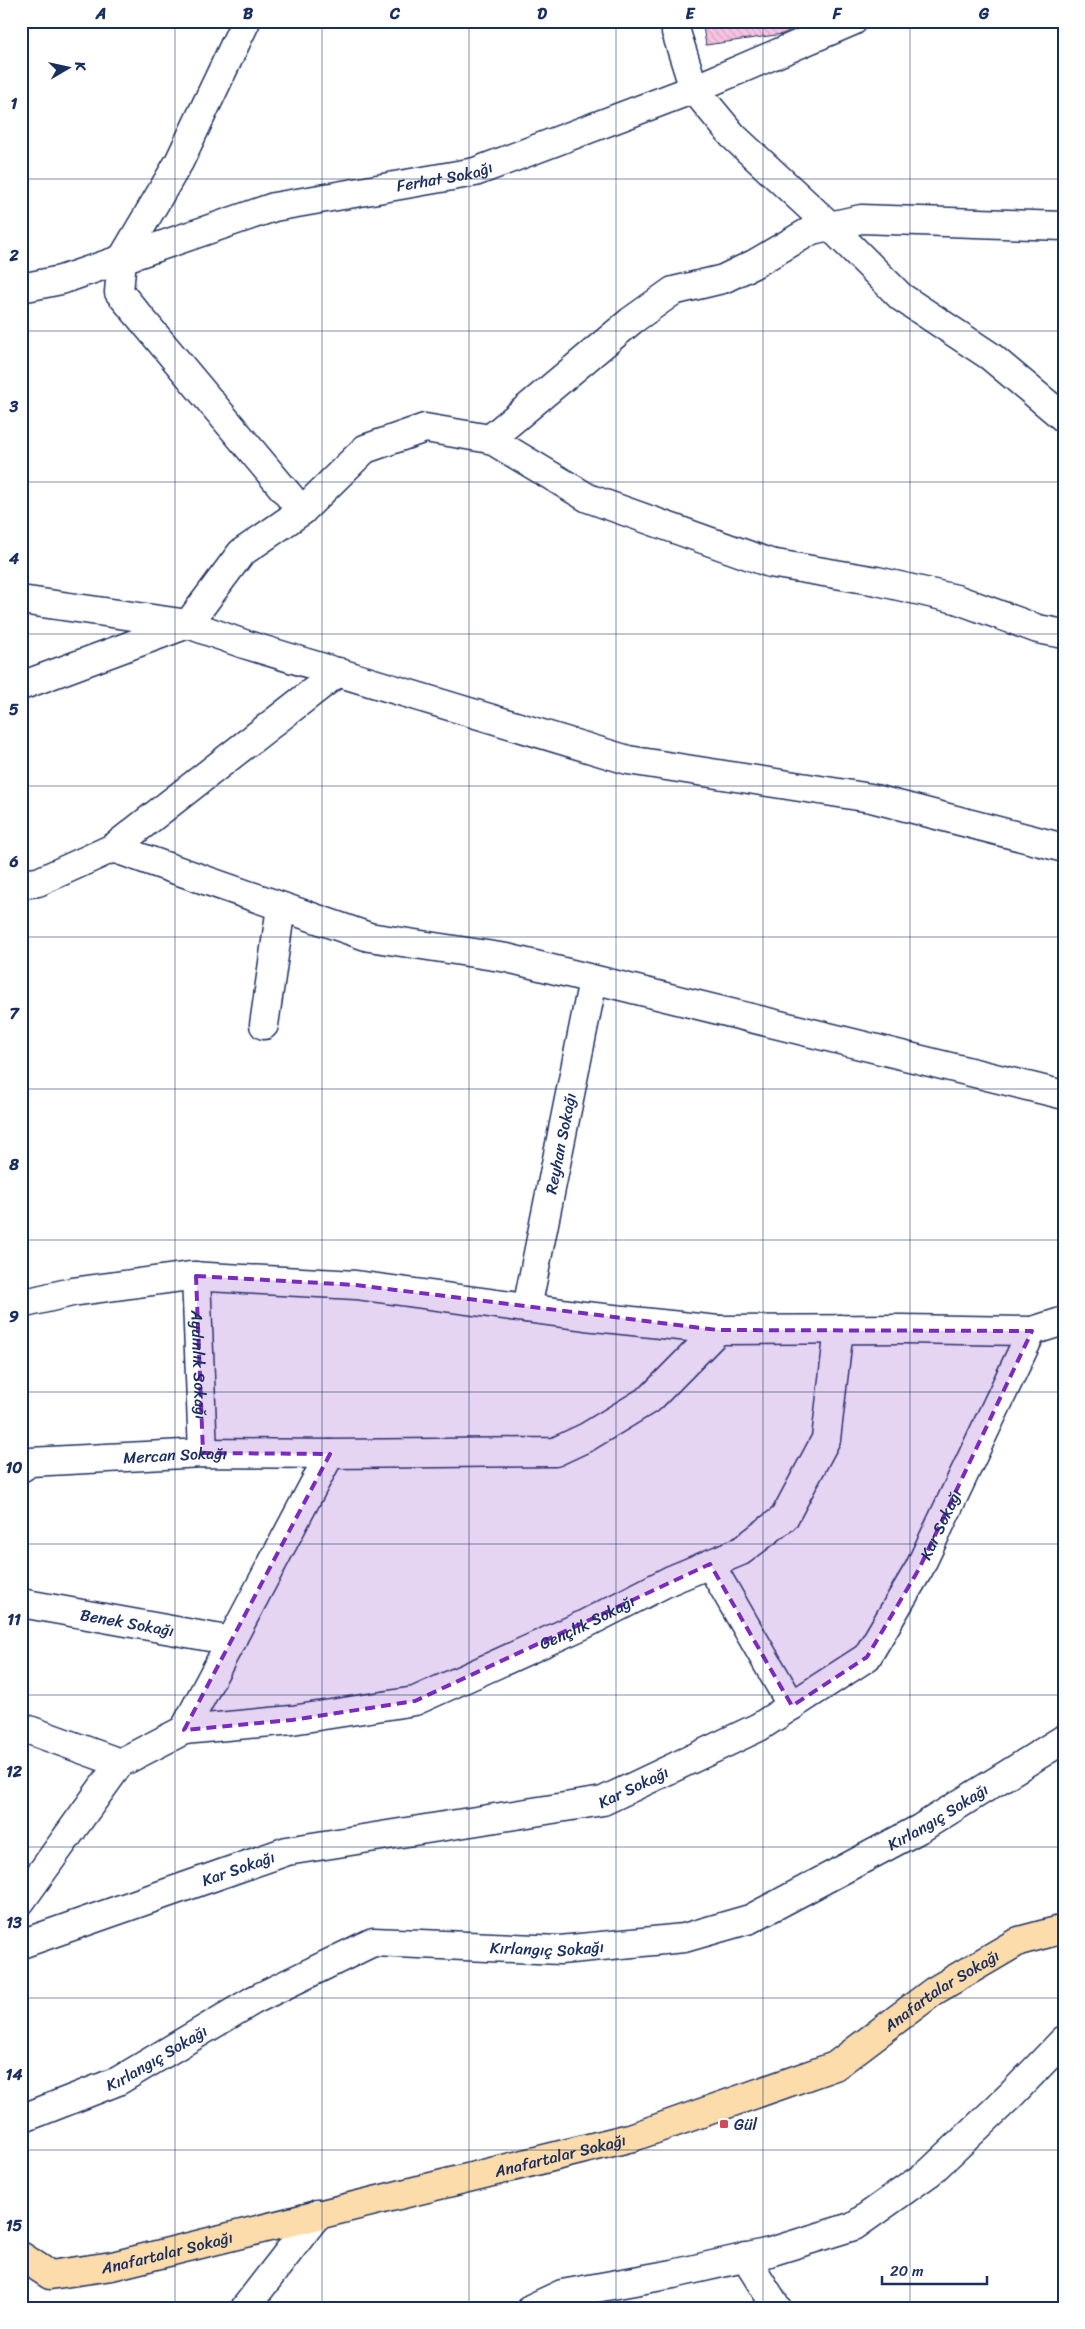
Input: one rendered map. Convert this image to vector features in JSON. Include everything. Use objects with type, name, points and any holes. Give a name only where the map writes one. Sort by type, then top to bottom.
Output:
[{"type":"main road","name":"Anafartalar Sokağı","points":[[21,2256],[50,2276],[112,2266],[633,2137],[835,2066],[934,1991],[1019,1941],[1064,1929]]},
{"type":"street","points":[[246,21],[180,162],[122,259],[119,292],[302,511]]},
{"type":"street","points":[[675,21],[676,32],[694,89],[733,136],[830,226],[901,297],[990,356],[1064,418]]},
{"type":"street","name":"Ferhat Sokağı","points":[[21,288],[61,280],[274,208],[475,172],[694,89],[840,24]]},
{"type":"street","points":[[490,439],[631,321],[673,291],[723,279],[754,264],[812,230],[861,219],[1064,226]]},
{"type":"street","points":[[21,686],[188,624],[241,553],[302,511],[365,449],[425,428],[490,439],[588,498],[770,563],[877,581],[956,599],[1038,629],[1064,634]]},
{"type":"street","points":[[21,600],[188,624],[244,644],[628,760],[871,798],[1064,848]]},
{"type":"street","points":[[21,884],[38,882],[113,848],[338,672]]},
{"type":"street","points":[[113,848],[369,937],[507,958],[1064,1096]]},
{"type":"street","points":[[264,1025],[281,907]]},
{"type":"street","name":"Reyhan Sokağı","points":[[527,1308],[593,980]]},
{"type":"street","points":[[21,1304],[72,1292],[196,1276],[356,1285],[527,1308],[718,1330],[1032,1331],[1064,1321]]},
{"type":"street","name":"Aydınlık Sokağı","points":[[196,1276],[204,1453]]},
{"type":"street","name":"Gençlik Sokağı","points":[[184,1730],[292,1720],[416,1701],[583,1625],[670,1580],[742,1551],[784,1518],[826,1439],[839,1329]]},
{"type":"street","name":"Mercan Sokağı","points":[[21,1468],[30,1462],[204,1453],[555,1452],[587,1438],[651,1398],[718,1330]]},
{"type":"street","name":"Kar Sokağı","points":[[21,1944],[287,1851],[603,1801],[759,1727],[867,1657],[919,1569],[1032,1331]]},
{"type":"street","points":[[21,1901],[120,1763],[184,1730],[330,1454]]},
{"type":"street","points":[[710,1564],[792,1706]]},
{"type":"street","name":"Benek Sokağı","points":[[21,1603],[232,1641]]},
{"type":"street","points":[[21,1727],[120,1763]]},
{"type":"street","name":"Kırlangıç Sokağı","points":[[21,2119],[118,2081],[254,2000],[373,1942],[560,1950],[684,1938],[750,1919],[922,1828],[1064,1739]]},
{"type":"street","points":[[532,2308],[562,2294],[673,2274],[745,2257],[854,2226],[930,2172],[1010,2096],[1064,2040]]},
{"type":"street","points":[[245,2308],[318,2214]]},
{"type":"street","points":[[745,2257],[777,2308]]},
{"type":"highlighted area","points":[[196,1276],[356,1285],[718,1330],[1032,1331],[919,1569],[867,1657],[792,1706],[710,1564],[415,1701],[292,1720],[184,1730],[330,1454],[203,1453]]},
{"type":"building","points":[[702,21],[807,21],[783,34],[706,45]]},
{"type":"place","name":"Gül","points":[[724,2124]]}]
